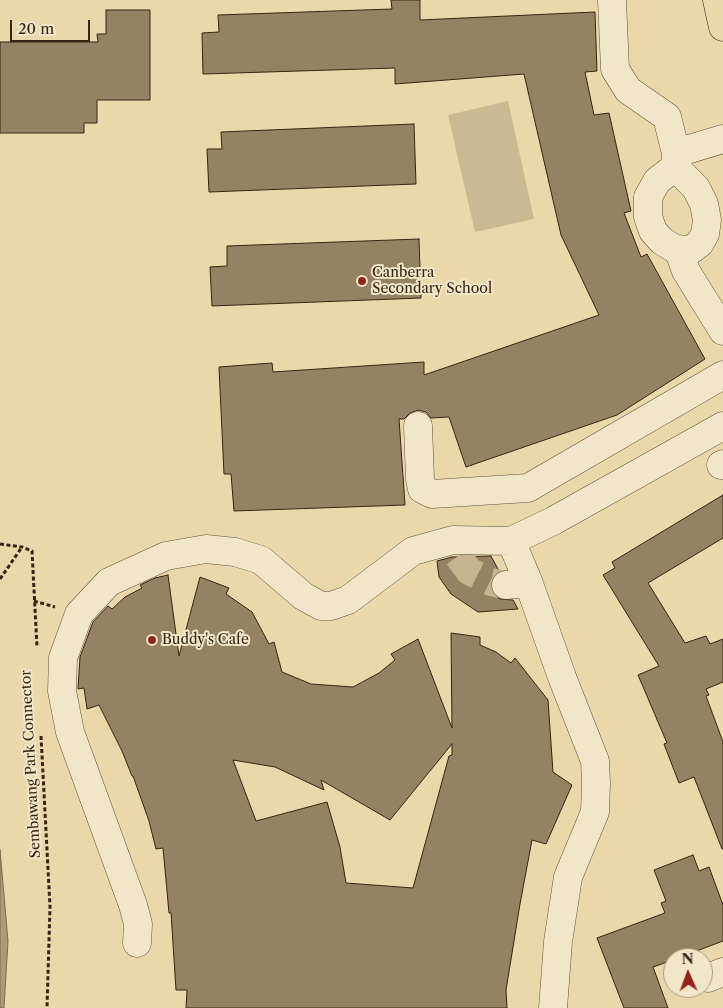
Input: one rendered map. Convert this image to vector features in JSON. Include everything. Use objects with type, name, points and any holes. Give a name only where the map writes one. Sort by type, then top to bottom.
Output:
[{"type":"main road","points":[[717,0],[723,28]]},
{"type":"lane","points":[[612,0],[615,69],[628,90],[667,117],[675,160],[696,188],[704,204],[707,220],[706,234],[700,243],[691,250],[675,249],[662,241],[653,231],[648,217],[648,196],[657,181],[675,160],[723,139]]},
{"type":"lane","points":[[681,250],[681,257],[686,271],[723,331]]},
{"type":"lane","points":[[418,426],[422,489],[432,494],[528,488],[723,376]]},
{"type":"lane","points":[[137,944],[138,924],[134,904],[70,732],[62,691],[63,658],[79,614],[109,582],[166,556],[206,549],[235,552],[261,560],[303,596],[321,606],[331,606],[348,600],[413,551],[511,541],[553,521],[723,426]]},
{"type":"lane","points":[[511,541],[517,583],[562,677],[595,761],[595,812],[568,878],[558,942],[552,1008]]},
{"type":"path","points":[[0,544],[22,547],[0,579]]},
{"type":"path","name":"Sembawang Park Connector","points":[[22,547],[32,551],[37,650]]},
{"type":"path","name":"Sembawang Park Connector","points":[[41,729],[50,906],[47,1008]]},
{"type":"shaded area","points":[[508,101],[534,219],[475,232],[448,115]]},
{"type":"shaded area","points":[[0,850],[8,941],[4,1008],[0,1008]]},
{"type":"building","points":[[391,0],[420,0],[420,20],[595,12],[597,71],[585,72],[594,115],[609,113],[631,211],[624,213],[641,257],[647,254],[705,359],[617,415],[466,467],[449,417],[431,418],[426,412],[418,410],[410,413],[404,419],[399,419],[405,505],[234,511],[231,474],[224,474],[219,367],[272,363],[273,372],[424,362],[424,375],[599,315],[561,235],[524,74],[395,84],[395,68],[203,74],[202,33],[219,32],[218,15],[392,9]]},
{"type":"building","points":[[106,10],[150,10],[150,100],[97,100],[97,123],[84,123],[84,133],[0,133],[0,42],[98,42],[97,34],[106,34]]},
{"type":"building","points":[[414,124],[416,184],[209,192],[207,149],[222,149],[221,132]]},
{"type":"building","points":[[419,239],[421,298],[212,306],[210,267],[227,266],[227,246]]},
{"type":"building","points":[[723,495],[723,538],[648,583],[685,643],[706,636],[710,644],[723,639],[723,682],[706,689],[709,695],[706,696],[723,742],[722,849],[694,777],[679,783],[664,744],[667,743],[638,675],[659,666],[603,575],[615,568],[612,562]]},
{"type":"building","points":[[491,556],[499,571],[492,579],[490,586],[493,594],[500,599],[513,600],[518,609],[478,612],[451,594],[439,577],[437,561],[452,557]]},
{"type":"building","points":[[168,575],[179,656],[200,577],[229,588],[226,594],[252,612],[269,644],[274,642],[282,672],[311,684],[353,687],[379,673],[395,660],[391,654],[418,639],[452,728],[451,633],[480,637],[480,645],[496,652],[511,663],[515,658],[548,700],[553,772],[572,785],[546,844],[532,840],[506,990],[507,1008],[186,1008],[187,990],[176,990],[171,913],[169,913],[163,848],[156,849],[149,821],[133,776],[99,705],[87,709],[84,688],[78,689],[80,657],[93,622],[108,606],[112,609],[125,597],[142,588],[140,585],[155,578]],"holes":[[[452,744],[452,755],[449,756],[413,888],[346,883],[340,847],[327,802],[256,821],[233,760],[275,767],[324,790],[321,780],[390,820]]]},
{"type":"building","points":[[693,855],[699,871],[709,867],[723,905],[723,941],[704,948],[663,948],[663,964],[653,967],[668,1008],[624,1008],[597,938],[665,913],[661,903],[666,901],[654,870]]},
{"type":"tunnel","points":[[458,556],[469,571],[491,582],[506,585]]},
{"type":"place","name":"Canberra Secondary School","points":[[362,281]]},
{"type":"place","name":"Buddy's Cafe","points":[[152,640]]}]
